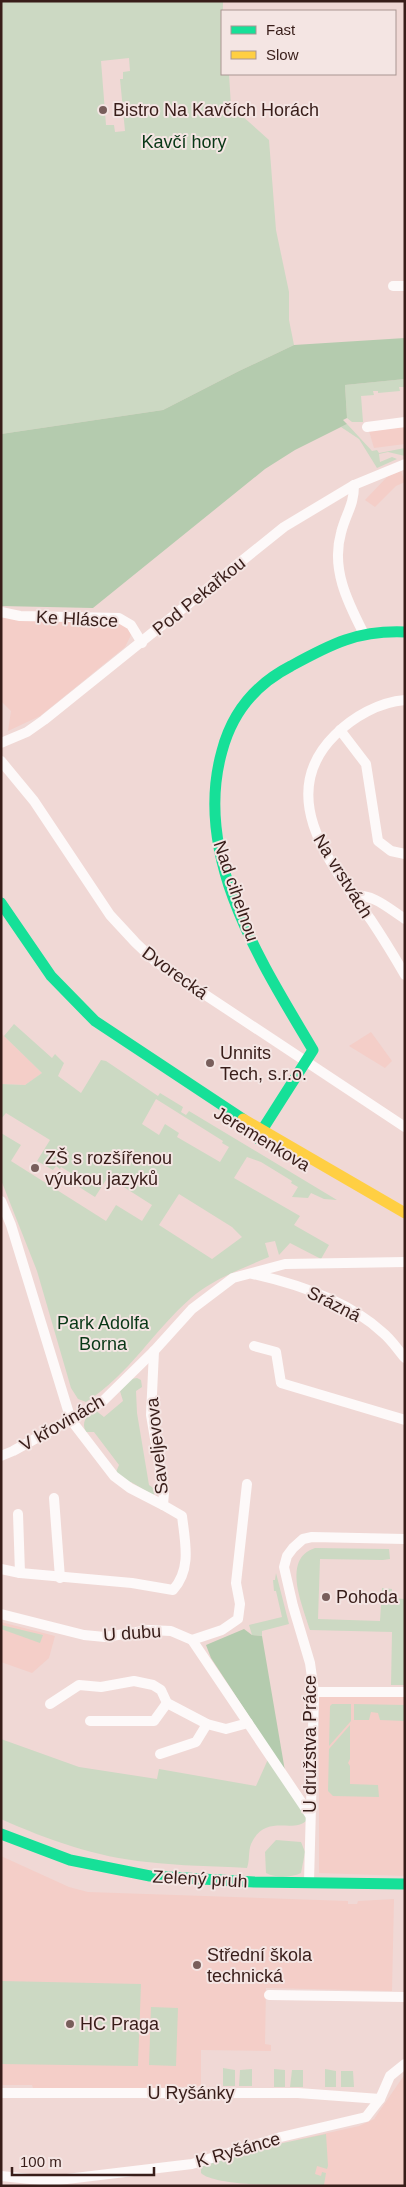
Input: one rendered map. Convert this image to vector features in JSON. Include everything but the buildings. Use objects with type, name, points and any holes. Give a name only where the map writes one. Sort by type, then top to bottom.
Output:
[{"type":"street","points":[[393,286],[405,286]]},
{"type":"street","points":[[367,427],[405,422]]},
{"type":"street","name":"Pod Pekařkou","points":[[1,743],[27,732],[44,720],[284,527],[354,485],[405,464]]},
{"type":"street","points":[[354,485],[354,501],[341,532],[337,553],[344,590],[363,632]]},
{"type":"street","name":"Ke Hlásce","points":[[1,612],[20,616],[122,619],[134,629],[142,643]]},
{"type":"street","name":"Nad cihelnou","points":[[259,1134],[314,1050],[256,950],[229,882],[219,848],[212,808],[216,769],[221,748],[231,724],[243,704],[260,685],[279,671],[326,647],[363,632],[405,632]]},
{"type":"street","name":"Na vrstvách","points":[[405,700],[374,708],[340,730],[325,746],[317,759],[311,781],[309,807],[315,835],[352,896],[376,928],[405,975]]},
{"type":"street","points":[[340,730],[366,764],[378,841],[385,848],[405,854]]},
{"type":"street","name":"Dvorecká","points":[[1,760],[34,801],[110,915],[134,942],[155,961],[405,1127]]},
{"type":"street","points":[[352,896],[362,895],[371,897],[405,920]]},
{"type":"street","name":"Jeremenkova","points":[[1,903],[62,989],[124,1048]]},
{"type":"street","name":"Jeremenkova","points":[[1,919],[55,994],[84,1023],[259,1134],[405,1222]]},
{"type":"street","name":"Jeremenkova","points":[[259,1134],[405,1212]]},
{"type":"street","points":[[1,1201],[11,1225],[71,1420],[114,1476],[130,1488],[163,1505]]},
{"type":"street","name":"V křovinách","points":[[1,1456],[13,1452],[102,1402],[154,1351],[192,1309],[233,1278],[285,1264],[405,1262]]},
{"type":"street","name":"Srázná","points":[[250,1273],[287,1282],[344,1305],[382,1332],[405,1358]]},
{"type":"street","points":[[254,1346],[276,1352],[281,1383],[405,1420]]},
{"type":"street","name":"Saveljevova","points":[[1,1569],[20,1574],[132,1583],[173,1590],[182,1580],[187,1563],[182,1516],[163,1505],[164,1492],[151,1415],[154,1351]]},
{"type":"street","points":[[246,1484],[236,1583],[240,1604],[238,1619],[222,1630],[192,1640],[310,1815]]},
{"type":"street","points":[[54,1498],[60,1578]]},
{"type":"street","points":[[18,1514],[20,1574]]},
{"type":"street","name":"U družstva Práce","points":[[309,1882],[314,1692],[310,1664],[296,1618],[284,1567],[287,1556],[303,1539],[312,1537],[405,1539]]},
{"type":"street","name":"U dubu","points":[[1,1614],[84,1635],[105,1637],[149,1630],[171,1631],[192,1640]]},
{"type":"street","points":[[50,1704],[79,1685],[101,1687],[134,1681],[153,1685],[161,1690],[167,1703],[207,1724],[226,1729],[248,1723]]},
{"type":"street","points":[[314,1692],[405,1692]]},
{"type":"street","points":[[90,1721],[154,1721],[167,1703]]},
{"type":"street","points":[[160,1754],[196,1742],[207,1724]]},
{"type":"street","name":"Zelený pruh","points":[[1,1834],[70,1860],[119,1872],[190,1879],[405,1884]]},
{"type":"street","points":[[269,1995],[405,1997]]},
{"type":"street","name":"K Ryšánce","points":[[1,2176],[47,2183],[192,2164],[281,2137],[366,2117],[380,2099],[390,2076],[405,2064]]},
{"type":"street","name":"U Ryšánky","points":[[1,2093],[298,2093],[380,2099]]},
{"type":"shaded area","points":[[405,427],[405,444],[374,448],[369,431]]},
{"type":"shaded area","points":[[401,471],[405,482],[396,486],[375,507],[365,500],[388,476]]},
{"type":"shaded area","points":[[1,618],[114,619],[126,624],[131,635],[125,647],[40,716],[8,731],[11,711],[1,701]]},
{"type":"shaded area","points":[[371,1032],[392,1061],[385,1068],[349,1046]]},
{"type":"shaded area","points":[[1,1033],[42,1073],[25,1085],[1,1084]]},
{"type":"shaded area","points":[[1,1622],[55,1636],[49,1658],[32,1673],[1,1662]]},
{"type":"shaded area","points":[[319,1695],[405,1696],[405,1876],[319,1873]]},
{"type":"shaded area","name":"Střední škola technická","points":[[1,1856],[69,1887],[88,1892],[348,1901],[348,1904],[357,1904],[358,1901],[394,1899],[392,1991],[266,1988],[265,2044],[271,2045],[271,2051],[201,2050],[201,2086],[33,2088],[32,2085],[1,2085]]},
{"type":"shaded area","points":[[405,2074],[405,2186],[313,2186],[296,2140],[359,2126],[374,2119]]},
{"type":"green space","name":"Kavčí hory","points":[[1,1],[223,1],[223,10],[221,10],[221,75],[229,75],[231,106],[269,140],[276,230],[289,292],[289,320],[294,345],[163,410],[1,434]],"holes":[[[129,58],[130,71],[123,72],[123,79],[120,79],[125,131],[115,132],[114,125],[106,125],[101,61]]]},
{"type":"green space","points":[[405,338],[405,379],[345,385],[347,418],[343,420],[347,424],[295,450],[265,469],[93,608],[1,606],[1,434],[163,410],[294,345]]},
{"type":"green space","points":[[405,379],[405,389],[404,387],[399,387],[400,391],[378,393],[378,391],[373,391],[374,395],[361,396],[363,422],[352,422],[347,418],[345,385]]},
{"type":"green space","points":[[347,424],[372,451],[377,450],[379,453],[405,448],[405,456],[388,452],[379,454],[380,462],[392,457],[397,459],[377,468],[359,439],[341,427]]},
{"type":"green space","name":"Park Adolfa Borna","points":[[14,1024],[52,1058],[55,1054],[64,1063],[58,1076],[81,1093],[101,1060],[106,1061],[158,1096],[160,1093],[183,1107],[181,1112],[186,1115],[189,1111],[337,1200],[324,1199],[311,1193],[308,1198],[292,1197],[298,1187],[291,1183],[292,1181],[261,1162],[247,1157],[234,1178],[300,1216],[294,1225],[329,1245],[321,1259],[290,1243],[279,1255],[275,1241],[265,1243],[269,1257],[228,1274],[200,1291],[165,1324],[115,1379],[86,1402],[78,1399],[71,1388],[37,1271],[1,1180],[1,1133],[21,1145],[11,1161],[106,1221],[116,1205],[142,1221],[152,1205],[108,1177],[95,1197],[79,1187],[82,1183],[78,1180],[79,1178],[61,1167],[60,1169],[56,1166],[53,1170],[37,1161],[50,1140],[6,1113],[1,1119],[1,1084],[25,1085],[42,1073],[4,1036]],"holes":[[[156,1099],[223,1141],[222,1143],[229,1147],[220,1162],[177,1137],[179,1133],[165,1124],[159,1135],[142,1124]],[[179,1194],[232,1227],[242,1237],[212,1259],[159,1225]]]},
{"type":"green space","points":[[137,1378],[141,1380],[142,1387],[136,1391],[137,1413],[149,1485],[157,1491],[153,1495],[131,1482],[129,1484],[116,1472],[119,1465],[94,1432],[86,1432],[84,1425],[87,1417],[95,1410],[104,1417],[123,1401],[120,1391],[131,1379]]},
{"type":"green space","points":[[315,1548],[389,1549],[390,1559],[320,1559],[318,1619],[380,1621],[382,1588],[392,1589],[391,1598],[405,1599],[405,1685],[391,1685],[392,1632],[310,1630],[297,1584],[297,1572],[299,1562],[305,1554]]},
{"type":"green space","points":[[276,1573],[289,1624],[262,1631],[262,1636],[252,1635],[249,1625],[282,1617],[276,1591],[274,1591],[273,1580],[275,1580]]},
{"type":"green space","points":[[1,1625],[43,1635],[40,1643],[1,1629]]},
{"type":"green space","points":[[244,1629],[252,1635],[262,1636],[285,1771],[211,1658],[206,1645]]},
{"type":"green space","points":[[332,1704],[351,1704],[351,1721],[329,1746],[330,1706]]},
{"type":"green space","points":[[354,1704],[405,1705],[405,1721],[380,1720],[378,1713],[371,1712],[369,1720],[354,1720]]},
{"type":"green space","points":[[350,1725],[350,1759],[348,1763],[350,1766],[350,1784],[378,1785],[379,1797],[333,1796],[328,1791],[329,1749]]},
{"type":"green space","points":[[1,1739],[79,1767],[157,1779],[159,1769],[256,1786],[269,1757],[306,1811],[307,1820],[294,1826],[272,1826],[257,1834],[250,1847],[247,1868],[128,1860],[91,1852],[54,1841],[1,1819]]},
{"type":"green space","points":[[276,1840],[301,1842],[305,1852],[301,1873],[283,1877],[266,1873],[265,1852]]},
{"type":"green space","name":"HC Praga","points":[[1,1981],[141,1984],[138,2066],[1,2064]]},
{"type":"green space","points":[[151,2007],[178,2008],[176,2066],[149,2065]]},
{"type":"green space","points":[[223,2068],[235,2070],[235,2086],[223,2086]]},
{"type":"green space","points":[[252,2069],[252,2086],[239,2086],[240,2070]]},
{"type":"green space","points":[[274,2069],[285,2070],[285,2087],[274,2087]]},
{"type":"green space","points":[[325,2069],[336,2071],[336,2087],[325,2087]]},
{"type":"green space","points":[[292,2070],[303,2070],[303,2087],[290,2087]]},
{"type":"green space","points":[[341,2071],[353,2071],[354,2087],[341,2087]]},
{"type":"green space","points":[[326,2134],[328,2166],[327,2169],[317,2166],[315,2174],[321,2176],[322,2172],[326,2173],[324,2185],[328,2186],[281,2186],[241,2183],[209,2178],[201,2173],[201,2166],[273,2145]]},
{"type":"traffic: fast","points":[[257,1138],[313,1050],[253,945],[224,869],[216,830],[215,791],[226,737],[247,701],[278,673],[319,651],[345,640],[373,633],[405,632]]},
{"type":"traffic: fast","points":[[1,903],[51,976],[95,1021],[243,1119]]},
{"type":"traffic: fast","points":[[1,1834],[70,1860],[150,1876],[254,1882],[405,1884]]},
{"type":"traffic: slow","points":[[243,1119],[405,1213]]},
{"type":"place","name":"Bistro Na Kavčích Horách","points":[[103,110]]},
{"type":"place","name":"Unnits Tech, s.r.o.","points":[[210,1063]]},
{"type":"place","name":"ZŠ s rozšířenou výukou jazyků","points":[[35,1168]]},
{"type":"place","name":"Pohoda","points":[[326,1597]]},
{"type":"place","name":"Střední škola technická","points":[[197,1965]]},
{"type":"place","name":"HC Praga","points":[[70,2024]]}]
